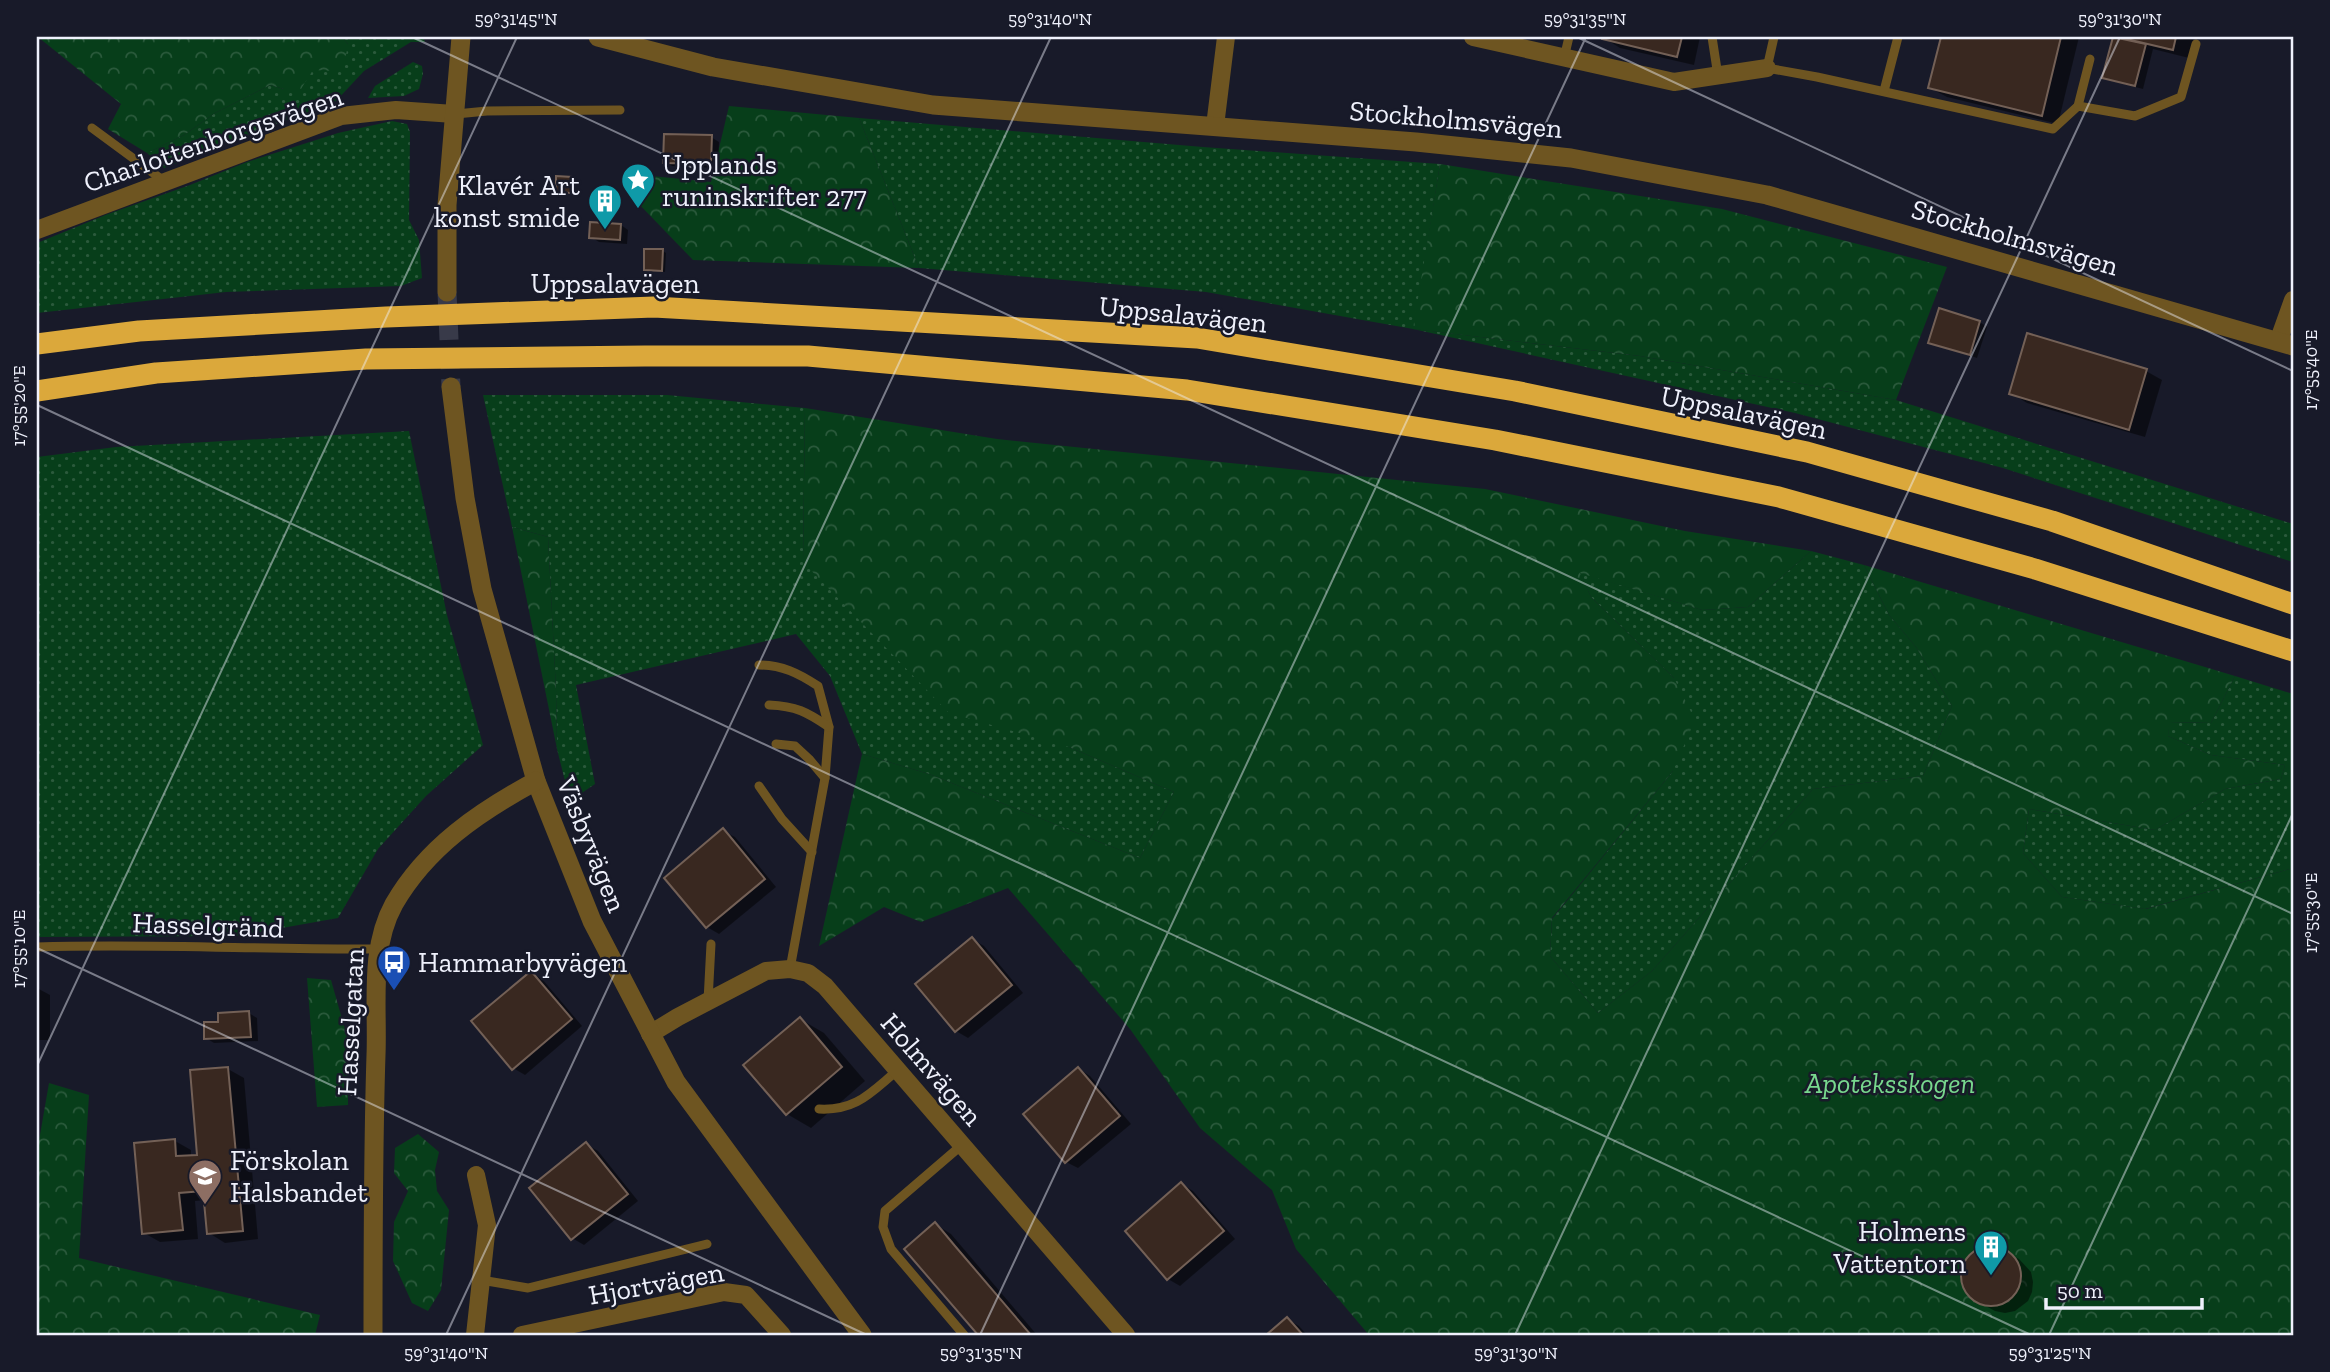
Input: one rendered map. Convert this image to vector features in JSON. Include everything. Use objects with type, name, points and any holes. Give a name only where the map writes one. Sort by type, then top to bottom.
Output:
[{"type":"highway","name":"Uppsalavägen","points":[[37,344],[166,329],[654,307],[1197,338],[1516,391],[1807,452],[2052,521],[2293,604]]},
{"type":"highway","points":[[37,391],[156,373],[366,359],[645,356],[808,356],[1186,390],[1495,440],[1779,497],[2035,569],[2293,651]]},
{"type":"street","points":[[447,292],[447,205],[461,37]]},
{"type":"street","name":"Stockholmsvägen","points":[[598,37],[713,67],[933,105],[1215,126],[1570,158],[1767,195],[2286,344]]},
{"type":"street","points":[[1215,126],[1226,37]]},
{"type":"street","points":[[1473,37],[1674,82],[1767,68]]},
{"type":"street","name":"Charlottenborgsvägen","points":[[37,230],[341,116],[396,110],[454,114]]},
{"type":"street","points":[[2286,344],[2293,300]]},
{"type":"street","name":"Väsbyvägen","points":[[451,387],[465,498],[482,589],[536,781],[592,921],[676,1082],[862,1335]]},
{"type":"street","name":"Hasselgatan","points":[[373,1335],[373,1126],[378,949],[393,906],[420,866],[462,826],[536,781]]},
{"type":"street","points":[[650,1034],[766,971],[790,969]]},
{"type":"street","name":"Holmvägen","points":[[790,969],[808,973],[825,986],[1126,1335]]},
{"type":"street","points":[[475,1335],[487,1225],[476,1175]]},
{"type":"street","name":"Hjortvägen","points":[[522,1335],[724,1292],[746,1294],[782,1335]]},
{"type":"lane","points":[[1557,37],[1569,38],[1564,58]]},
{"type":"lane","points":[[1712,37],[1718,76]]},
{"type":"lane","points":[[1774,37],[1767,68],[2053,129],[2078,106],[2090,59]]},
{"type":"lane","points":[[1884,91],[1898,37]]},
{"type":"lane","points":[[2078,106],[2135,116],[2181,97],[2196,44]]},
{"type":"lane","name":"Charlottenborgsvägen","points":[[454,114],[487,111],[620,110]]},
{"type":"lane","points":[[92,128],[166,182]]},
{"type":"lane","points":[[759,664],[776,665],[797,673],[818,686],[830,727],[812,852],[790,969]]},
{"type":"lane","points":[[769,705],[791,706],[830,727]]},
{"type":"lane","points":[[776,744],[794,746],[824,778]]},
{"type":"lane","points":[[759,786],[782,819],[812,852]]},
{"type":"lane","points":[[708,1001],[711,944]]},
{"type":"lane","name":"Hasselgränd","points":[[37,947],[110,945],[280,950],[378,949]]},
{"type":"lane","points":[[820,1109],[838,1110],[859,1102],[898,1070]]},
{"type":"lane","points":[[963,1144],[885,1211],[883,1227],[891,1249],[964,1335]]},
{"type":"lane","points":[[481,1280],[528,1288],[707,1244]]},
{"type":"green space","points":[[38,37],[342,37],[348,44],[346,55],[334,71],[313,70],[301,89],[284,89],[270,85],[215,113],[184,135],[147,153],[108,129],[121,104]]},
{"type":"green space","points":[[342,37],[423,37],[425,42],[411,42],[364,71],[336,101],[164,168],[147,153],[184,135],[215,113],[270,85],[284,89],[348,44]]},
{"type":"green space","points":[[413,62],[422,66],[419,89],[404,96],[368,98],[375,86]]},
{"type":"green space","points":[[729,106],[859,118],[919,268],[693,260],[635,200],[632,174],[711,182]]},
{"type":"green space","points":[[859,118],[1440,164],[1414,329],[1640,356],[1896,400],[2293,524],[2293,562],[2003,468],[1795,413],[1413,329],[1206,292],[919,268]]},
{"type":"green space","points":[[392,121],[407,124],[410,132],[409,220],[419,240],[422,278],[401,286],[226,292],[37,313],[37,243],[247,162],[338,133]]},
{"type":"green space","points":[[1440,164],[1722,209],[1947,267],[1896,400],[1640,356],[1413,329]]},
{"type":"green space","points":[[483,395],[667,395],[805,408],[803,562],[1069,747],[1174,792],[1140,858],[929,774],[862,754],[830,676],[796,634],[576,685],[595,784],[570,801],[557,749],[548,537],[512,527]]},
{"type":"green space","name":"Apoteksskogen","points":[[805,408],[997,439],[1485,489],[1685,531],[1811,551],[1748,607],[1702,610],[1580,573],[1591,597],[1674,678],[1695,720],[1673,771],[1552,918],[1550,956],[1598,1013],[1652,971],[1813,789],[1923,776],[1952,706],[1916,647],[1889,615],[1864,565],[2235,676],[2211,723],[2170,722],[2168,736],[2211,755],[2285,765],[2281,779],[2225,789],[2155,830],[2029,809],[2023,853],[2062,897],[2146,909],[2293,868],[2293,1335],[1369,1335],[1296,1249],[1272,1190],[1200,1128],[1130,1029],[1008,888],[921,922],[884,907],[819,946],[862,754],[929,774],[1140,858],[1174,792],[1069,747],[949,713],[803,562]]},
{"type":"green space","points":[[409,431],[447,615],[483,745],[426,796],[378,849],[338,918],[237,936],[37,937],[37,457],[116,447]]},
{"type":"green space","points":[[512,527],[548,537],[557,749]]},
{"type":"green space","points":[[1811,551],[1864,565],[1889,615],[1916,647],[1952,706],[1923,776],[1813,789],[1652,971],[1598,1013],[1550,956],[1552,919],[1673,771],[1674,678],[1591,597],[1579,572],[1702,610],[1748,607]]},
{"type":"green space","points":[[2235,676],[2293,694],[2293,868],[2145,909],[2062,897],[2023,853],[2029,809],[2155,830],[2225,789],[2281,779],[2285,765],[2211,755],[2168,736],[2169,722],[2211,723]]},
{"type":"green space","points":[[307,978],[331,980],[348,1040],[348,1105],[317,1107]]},
{"type":"green space","points":[[49,1083],[89,1095],[79,1258],[320,1315],[315,1335],[37,1335],[37,1152]]},
{"type":"green space","points":[[418,1134],[439,1152],[435,1170],[437,1191],[449,1210],[441,1290],[428,1311],[412,1303],[393,1261],[394,1222],[408,1191],[394,1173],[395,1148]]},
{"type":"building","points":[[1602,37],[1682,37],[1677,57]]},
{"type":"building","points":[[1941,37],[2061,37],[2042,116],[1928,88]]},
{"type":"building","points":[[2113,37],[2146,44],[2135,86],[2102,78]]},
{"type":"building","points":[[2118,37],[2176,37],[2173,50]]},
{"type":"building","points":[[664,134],[712,135],[711,164],[663,163]]},
{"type":"building","points":[[556,176],[572,177],[571,193],[556,192]]},
{"type":"building","name":"Klavér Art konst smide","points":[[590,222],[621,224],[620,240],[589,238]]},
{"type":"building","points":[[644,249],[663,249],[662,271],[644,270]]},
{"type":"building","points":[[1939,308],[1980,321],[1970,355],[1928,343]]},
{"type":"building","points":[[2027,333],[2147,369],[2129,430],[2009,394]]},
{"type":"building","points":[[723,828],[765,879],[706,928],[664,878]]},
{"type":"building","points":[[972,937],[1012,985],[955,1032],[915,984]]},
{"type":"building","points":[[531,971],[572,1019],[512,1070],[471,1021]]},
{"type":"building","points":[[249,1011],[251,1037],[204,1039],[204,1022],[218,1022],[218,1013]]},
{"type":"building","points":[[800,1017],[842,1067],[786,1115],[743,1065]]},
{"type":"building","points":[[228,1067],[243,1231],[207,1234],[203,1191],[179,1193],[183,1230],[142,1234],[134,1143],[175,1139],[176,1156],[197,1155],[190,1070]]},
{"type":"building","points":[[1078,1067],[1120,1116],[1065,1163],[1023,1114]]},
{"type":"building","points":[[586,1142],[628,1194],[571,1240],[529,1188]]},
{"type":"building","points":[[1181,1182],[1224,1231],[1167,1280],[1125,1231]]},
{"type":"building","points":[[935,1222],[1031,1335],[978,1335],[904,1249]]},
{"type":"building","name":"Holmens Vattentorn","points":[[1985,1246],[1997,1246],[2016,1259],[2021,1276],[2019,1288],[2008,1301],[1997,1306],[1985,1306],[1966,1293],[1961,1282],[1961,1270],[1974,1251]]},
{"type":"building","points":[[1287,1317],[1303,1335],[1266,1335]]},
{"type":"tunnel","points":[[447,292],[451,387]]},
{"type":"place","name":"Upplands runinskrifter 277","points":[[638,210]]},
{"type":"place","name":"Klavér Art konst smide","points":[[605,231]]},
{"type":"place","name":"Hammarbyvägen","points":[[394,992]]},
{"type":"place","name":"Förskolan Halsbandet","points":[[205,1206]]},
{"type":"place","name":"Holmens Vattentorn","points":[[1991,1277]]}]
